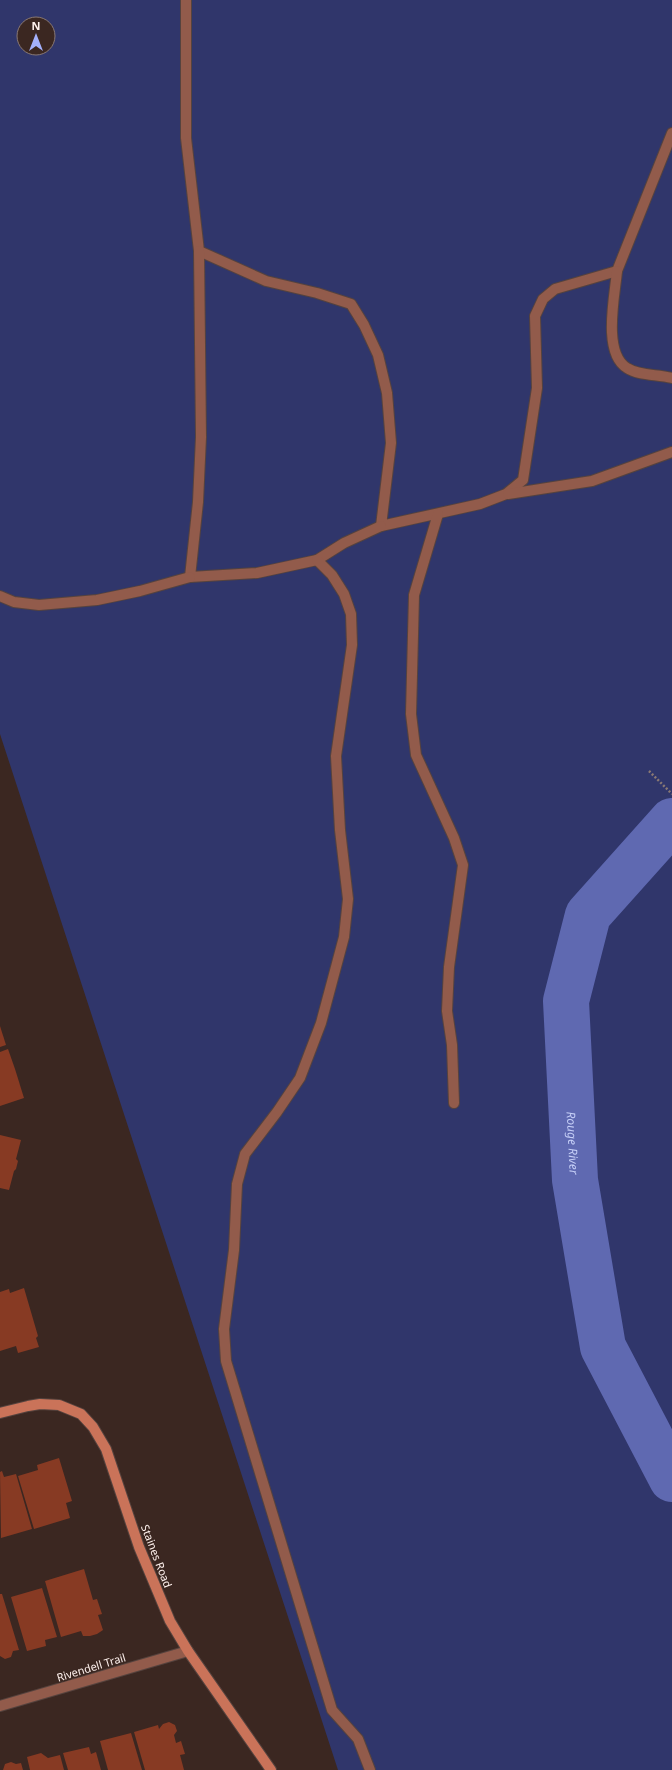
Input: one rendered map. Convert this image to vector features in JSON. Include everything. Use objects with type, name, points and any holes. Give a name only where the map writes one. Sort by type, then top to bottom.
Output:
[{"type":"street","points":[[186,0],[186,138],[198,251],[201,437],[198,502],[190,577]]},
{"type":"street","points":[[672,133],[617,271],[612,317],[613,340],[618,358],[626,368],[640,373],[659,374],[672,378]]},
{"type":"street","points":[[198,251],[266,281],[317,293],[351,304],[364,325],[378,355],[386,393],[391,444],[381,526]]},
{"type":"street","points":[[506,494],[523,480],[537,388],[535,316],[543,299],[555,288],[617,271]]},
{"type":"street","points":[[0,596],[14,602],[39,605],[97,600],[140,591],[190,577],[257,573],[317,560],[344,543],[381,526],[480,504],[506,494],[592,481],[672,452]]},
{"type":"street","points":[[438,514],[414,596],[411,714],[416,755],[454,838],[463,865],[449,967],[447,1012],[452,1045],[454,1103]]},
{"type":"street","points":[[317,560],[332,575],[344,594],[351,614],[352,645],[336,756],[340,830],[348,899],[344,937],[321,1023],[300,1078],[277,1112],[244,1154],[237,1184],[234,1250],[224,1329],[224,1346],[226,1361],[332,1710],[358,1739],[370,1770]]},
{"type":"street","name":"Staines Road","points":[[0,1414],[40,1404],[59,1405],[81,1414],[94,1428],[106,1449],[139,1547],[170,1621],[188,1651],[271,1770]]},
{"type":"street","name":"Rivendell Trail","points":[[0,1706],[188,1651]]},
{"type":"path","points":[[649,771],[672,794]]},
{"type":"shaded area","points":[[0,0],[672,0],[672,1770],[338,1770],[0,734]]},
{"type":"building","points":[[0,1026],[6,1045],[0,1047]]},
{"type":"building","points":[[8,1049],[24,1098],[0,1106],[0,1052]]},
{"type":"building","points":[[0,1135],[21,1140],[16,1159],[18,1161],[9,1190],[0,1188]]},
{"type":"building","points":[[24,1288],[38,1336],[36,1338],[39,1347],[18,1353],[16,1346],[0,1351],[0,1292],[9,1289],[10,1293]]},
{"type":"building","points":[[59,1458],[72,1501],[66,1503],[70,1518],[34,1529],[18,1476],[38,1470],[37,1465]]},
{"type":"building","points":[[2,1471],[4,1477],[16,1474],[32,1529],[1,1538],[0,1472]]},
{"type":"building","points":[[84,1569],[93,1600],[97,1599],[102,1614],[98,1615],[103,1630],[90,1636],[83,1636],[81,1631],[61,1637],[45,1581]]},
{"type":"building","points":[[42,1588],[57,1637],[45,1640],[46,1646],[27,1651],[11,1597]]},
{"type":"building","points":[[0,1594],[2,1594],[19,1650],[13,1651],[11,1657],[5,1659],[0,1656]]},
{"type":"building","points":[[169,1722],[175,1725],[177,1731],[174,1735],[176,1743],[181,1741],[185,1754],[180,1755],[184,1770],[145,1770],[134,1732],[158,1725],[159,1729],[163,1724]]},
{"type":"building","points":[[131,1733],[142,1770],[108,1770],[100,1741]]},
{"type":"building","points":[[89,1747],[91,1754],[96,1752],[101,1770],[68,1770],[63,1753]]},
{"type":"building","points":[[41,1753],[48,1758],[60,1755],[64,1770],[30,1770],[27,1757]]},
{"type":"building","points":[[11,1762],[16,1764],[21,1763],[23,1770],[3,1770],[5,1764]]},
{"type":"waterway","name":"Rouge River","points":[[672,821],[588,915],[566,1001],[575,1180],[603,1347],[672,1479]]}]
